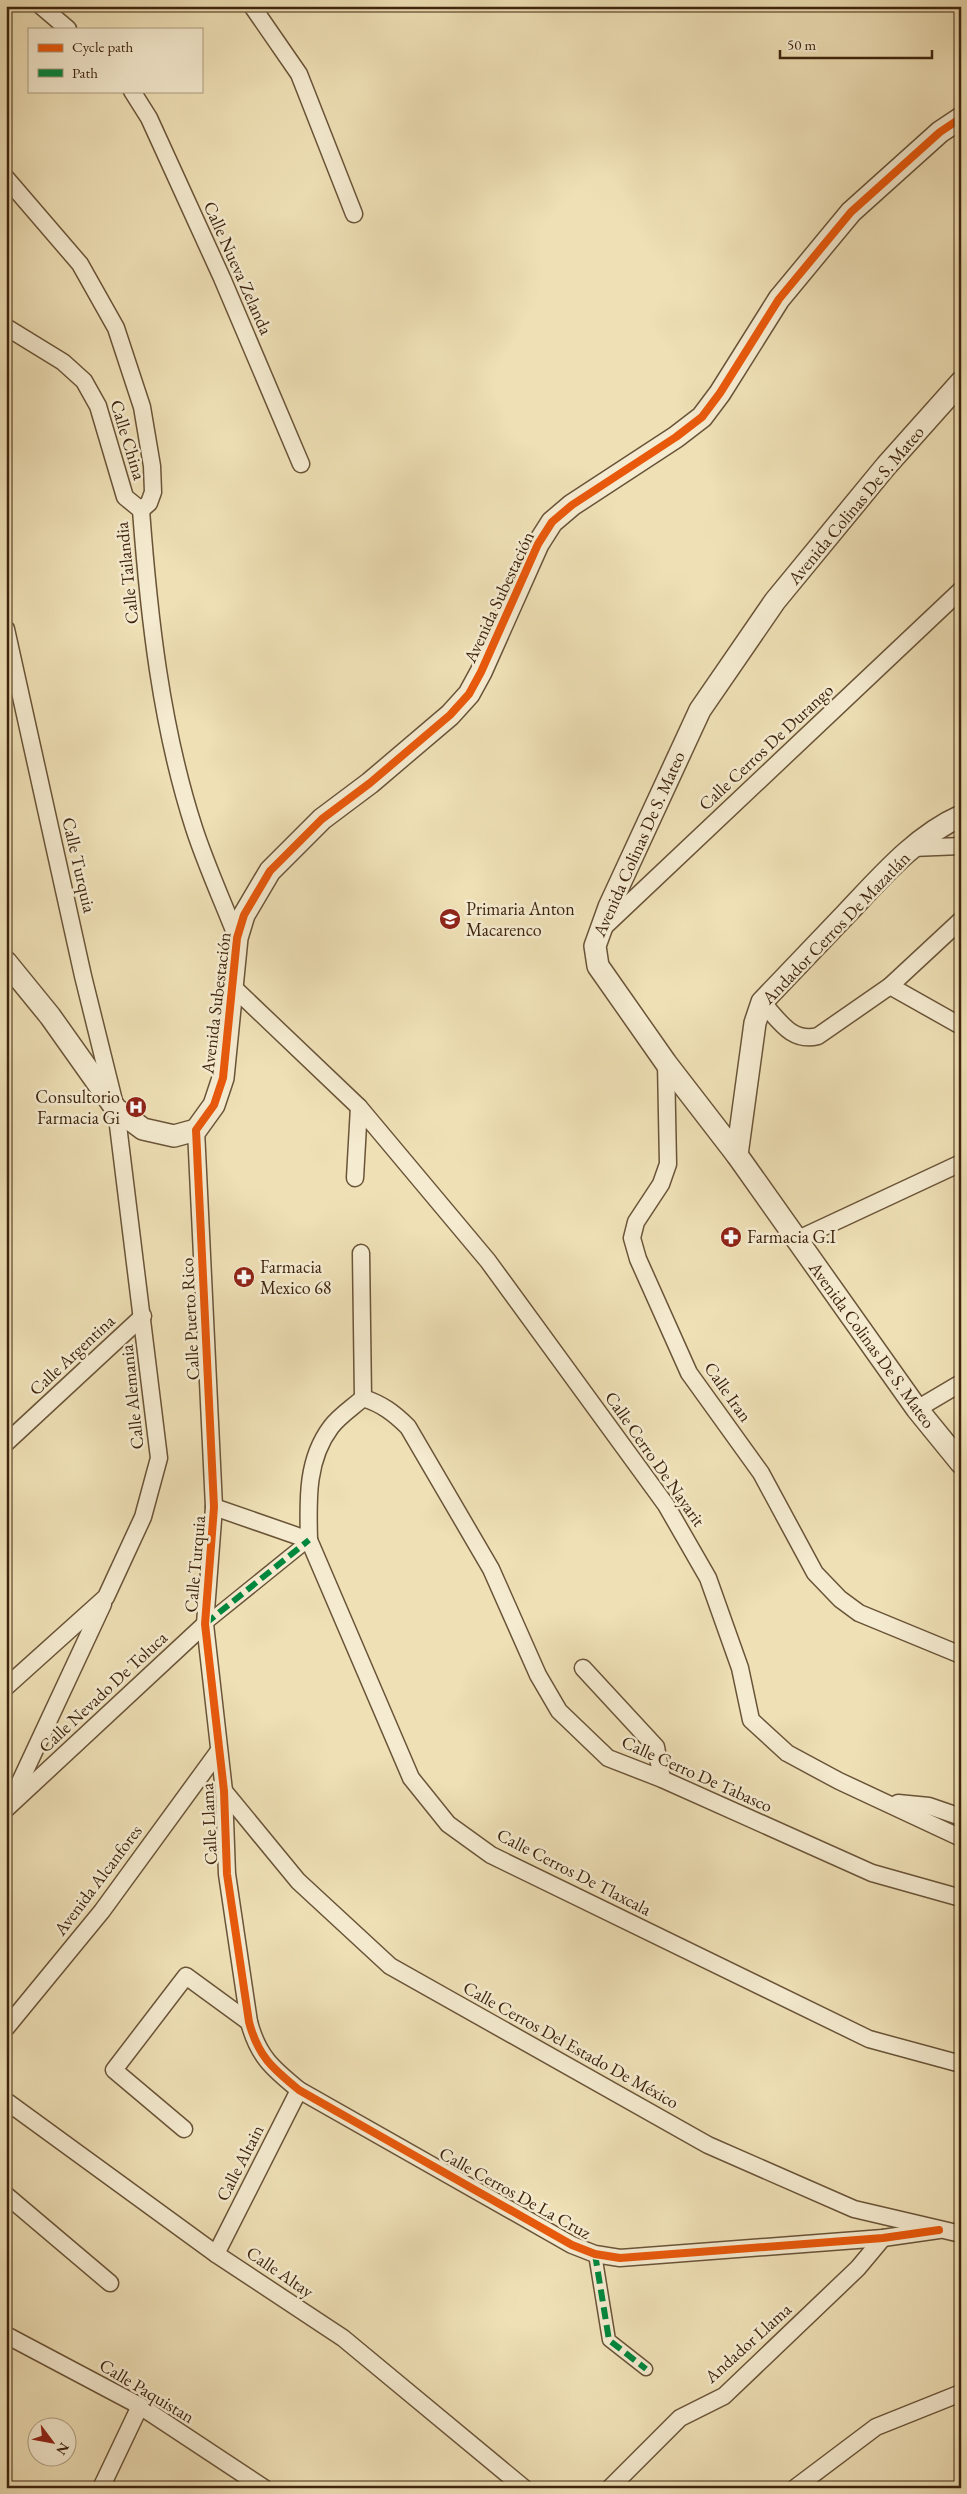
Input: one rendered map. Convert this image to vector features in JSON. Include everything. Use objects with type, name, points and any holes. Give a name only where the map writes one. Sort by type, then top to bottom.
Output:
[{"type":"street","points":[[41,6],[67,28]]},
{"type":"street","points":[[252,6],[299,74],[354,214]]},
{"type":"street","name":"Calle Nueva Zelanda","points":[[133,92],[149,118],[218,269],[301,464]]},
{"type":"street","name":"Avenida Subestación","points":[[196,1130],[214,1105],[223,1078],[237,938],[244,914],[258,888],[293,845],[322,819],[370,783],[443,722],[469,694],[481,672],[538,544],[552,522],[572,505],[676,437],[702,417],[720,393],[779,299],[852,212],[940,132],[961,118]]},
{"type":"street","name":"Calle Tailandia","points":[[6,178],[80,264],[116,328],[142,407],[152,466],[153,492],[149,503],[141,510],[146,579],[167,724],[194,828],[237,938]]},
{"type":"street","name":"Calle China","points":[[6,327],[63,362],[84,381],[98,406],[125,497],[141,510]]},
{"type":"street","name":"Avenida Colinas De S. Mateo","points":[[961,382],[886,466],[775,602],[700,710],[598,933],[595,946],[598,966],[666,1063],[737,1155],[917,1409],[961,1463]]},
{"type":"street","name":"Calle Cerros De Durango","points":[[598,933],[961,590]]},
{"type":"street","name":"Calle Turquia","points":[[6,629],[83,976],[116,1109]]},
{"type":"street","name":"Andador Cerros De Mazatlán","points":[[737,1155],[755,1023],[762,1002],[874,884],[912,848],[940,825],[961,816]]},
{"type":"street","points":[[912,848],[961,846]]},
{"type":"street","points":[[762,1002],[793,1035],[806,1039],[818,1036],[890,986],[961,920]]},
{"type":"street","points":[[6,962],[50,1016],[116,1109],[143,1129],[174,1136],[196,1130]]},
{"type":"street","points":[[232,986],[359,1107],[355,1178]]},
{"type":"street","points":[[890,986],[961,1026]]},
{"type":"street","name":"Calle Iran","points":[[666,1063],[670,1137],[668,1164],[660,1184],[636,1222],[632,1238],[638,1259],[689,1372],[761,1474],[815,1573],[833,1592],[859,1613],[961,1655]]},
{"type":"street","name":"Calle Cerro De Nayarit","points":[[359,1107],[488,1262],[666,1505],[708,1578],[740,1668],[751,1720],[787,1753],[840,1781],[961,1838]]},
{"type":"street","name":"Calle Alemania","points":[[6,1686],[106,1597],[143,1517],[159,1458],[116,1109]]},
{"type":"street","name":"Calle Puerto Rico","points":[[196,1130],[214,1507]]},
{"type":"street","points":[[796,1240],[961,1163]]},
{"type":"street","points":[[309,1540],[308,1492],[315,1456],[331,1426],[363,1398],[361,1253]]},
{"type":"street","name":"Calle Argentina","points":[[6,1443],[142,1316]]},
{"type":"street","points":[[917,1409],[961,1383]]},
{"type":"street","name":"Calle Cerro De Tabasco","points":[[363,1398],[380,1404],[393,1412],[408,1427],[491,1569],[538,1675],[559,1711],[608,1758],[662,1779],[872,1873],[961,1898]]},
{"type":"street","points":[[214,1507],[309,1540]]},
{"type":"street","name":"Calle Turquia","points":[[205,1624],[214,1507]]},
{"type":"street","points":[[205,1624],[309,1540]]},
{"type":"street","name":"Calle Cerros De Tlaxcala","points":[[309,1540],[411,1778],[448,1824],[491,1855],[869,2039],[961,2064]]},
{"type":"street","points":[[8,1807],[106,1597]]},
{"type":"street","name":"Calle Llama","points":[[205,1624],[218,1752],[224,1791],[227,1874],[249,2022]]},
{"type":"street","name":"Calle Nevado De Toluca","points":[[8,1807],[205,1624]]},
{"type":"street","points":[[583,1668],[656,1748],[662,1779]]},
{"type":"street","name":"Avenida Alcanfores","points":[[6,2028],[102,1910],[218,1752]]},
{"type":"street","name":"Calle Cerros Del Estado De México","points":[[224,1791],[298,1881],[390,1966],[708,2145],[854,2208],[961,2234]]},
{"type":"street","points":[[886,1802],[929,1806],[961,1817]]},
{"type":"street","points":[[184,2129],[114,2070],[186,1976],[249,2022]]},
{"type":"street","name":"Calle Cerros De La Cruz","points":[[249,2022],[255,2042],[266,2061],[300,2090],[572,2245],[595,2254],[620,2258],[883,2238],[939,2230]]},
{"type":"street","name":"Calle Altain","points":[[216,2254],[300,2090]]},
{"type":"street","name":"Calle Altay","points":[[6,2101],[216,2254],[343,2338],[524,2488]]},
{"type":"street","points":[[6,2195],[110,2283]]},
{"type":"street","name":"Andador Llama","points":[[610,2488],[680,2418],[724,2396],[858,2268],[883,2238]]},
{"type":"street","name":"Calle Cerros De La Cruz","points":[[595,2254],[609,2340],[646,2369]]},
{"type":"street","name":"Calle Paquistan","points":[[6,2335],[140,2406],[264,2488]]},
{"type":"street","points":[[795,2488],[876,2427],[961,2393]]},
{"type":"street","points":[[101,2488],[140,2406]]},
{"type":"marked path","points":[[205,1624],[309,1540]]},
{"type":"marked path","points":[[595,2254],[609,2340],[646,2369]]},
{"type":"cycle path","points":[[939,2230],[883,2238],[620,2258],[595,2254],[572,2245],[299,2090],[281,2075],[262,2053],[249,2022],[227,1874],[224,1791],[205,1624],[214,1507],[196,1130],[214,1105],[223,1078],[237,938],[244,915],[270,871],[322,819],[370,783],[450,715],[469,694],[481,672],[538,544],[552,522],[572,505],[676,437],[702,417],[720,393],[779,299],[851,212],[940,132],[961,118]]},
{"type":"place","name":"Primaria Anton Macarenco","points":[[450,919]]},
{"type":"place","name":"Consultorio Farmacia Gi","points":[[136,1107]]},
{"type":"place","name":"Farmacia G.I","points":[[731,1237]]},
{"type":"place","name":"Farmacia Mexico 68","points":[[244,1277]]}]
